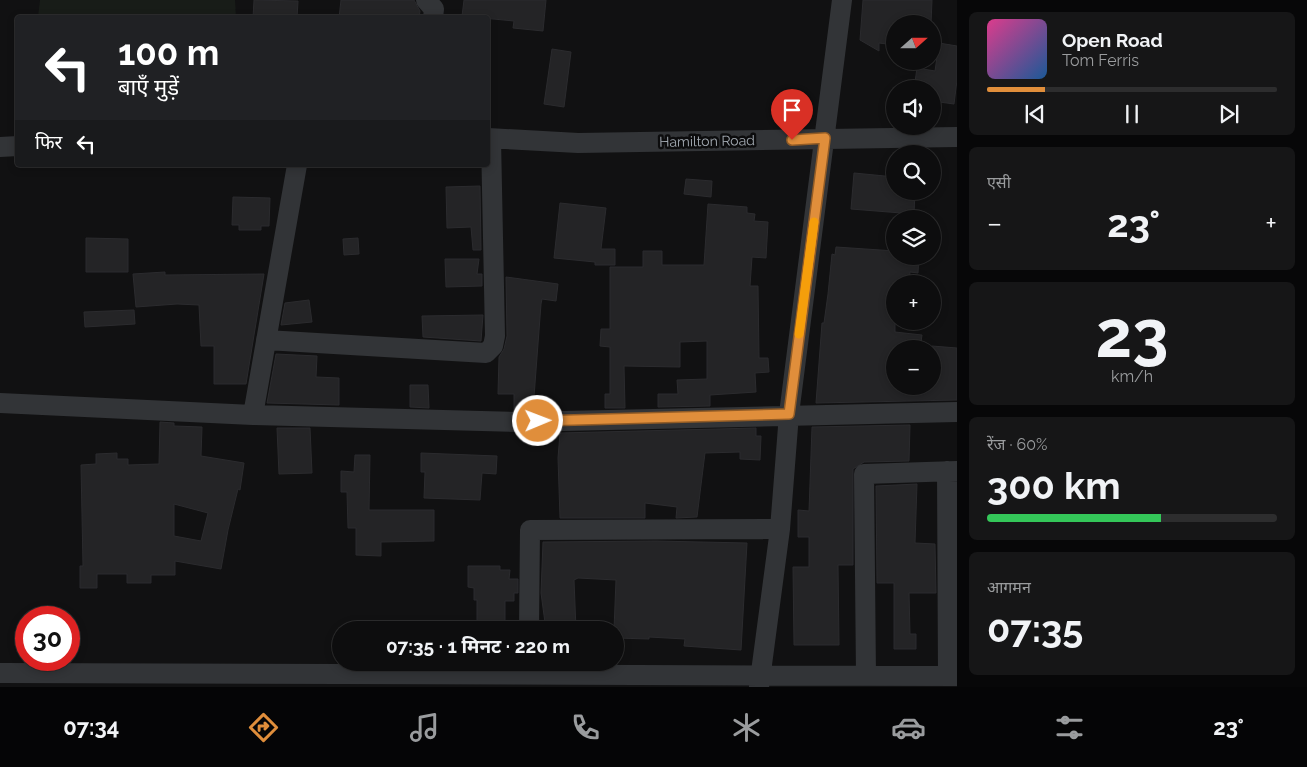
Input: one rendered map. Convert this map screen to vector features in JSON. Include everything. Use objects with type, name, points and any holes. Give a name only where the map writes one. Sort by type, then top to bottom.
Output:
[{"type":"street","points":[[426,0],[434,9],[433,15]]},
{"type":"street","points":[[759,682],[780,529],[789,414],[842,0]]},
{"type":"street","name":"Hamilton Road","points":[[490,139],[578,143],[957,137]]},
{"type":"street","points":[[0,147],[15,146]]},
{"type":"street","points":[[253,415],[297,167]]},
{"type":"street","points":[[266,340],[486,353],[493,346],[495,336],[490,167]]},
{"type":"street","points":[[0,403],[253,415],[519,422],[789,414],[957,412]]},
{"type":"street","points":[[564,671],[759,682],[866,676],[952,676],[952,471],[864,474],[866,676]]},
{"type":"street","points":[[529,621],[530,530],[780,529]]},
{"type":"street","points":[[0,673],[332,670]]},
{"type":"shaded area","points":[[40,0],[235,0],[236,15],[38,15]]},
{"type":"building","points":[[254,0],[298,1],[297,15],[253,15]]},
{"type":"building","points":[[341,0],[414,0],[420,11],[419,15],[339,15]]},
{"type":"building","points":[[464,0],[546,0],[543,31],[513,28],[514,21],[490,19],[490,15],[462,15]]},
{"type":"building","points":[[863,0],[932,0],[931,15],[886,15],[886,44],[879,43],[879,51],[860,40]]},
{"type":"building","points":[[941,43],[957,46],[957,80],[954,104],[941,102],[941,80],[915,80],[917,70],[941,70]]},
{"type":"building","points":[[552,49],[571,52],[564,107],[544,104]]},
{"type":"building","points":[[854,173],[886,176],[886,200],[915,200],[914,210],[886,210],[886,212],[851,209]]},
{"type":"building","points":[[686,179],[712,181],[711,197],[684,194]]},
{"type":"building","points":[[480,186],[481,250],[473,250],[471,227],[447,228],[446,187]]},
{"type":"building","points":[[233,197],[270,198],[269,226],[261,226],[261,230],[239,230],[239,225],[232,225]]},
{"type":"building","points":[[560,203],[606,208],[601,249],[615,249],[615,265],[595,265],[595,262],[554,258]]},
{"type":"building","points":[[708,204],[747,207],[747,213],[755,214],[754,221],[768,222],[766,258],[752,257],[750,286],[758,286],[759,358],[768,358],[769,372],[755,373],[756,392],[710,395],[710,406],[658,407],[658,394],[678,394],[677,380],[707,379],[707,341],[680,342],[680,367],[624,366],[625,408],[605,408],[605,394],[610,394],[610,347],[600,346],[601,329],[610,329],[610,267],[643,267],[643,251],[662,251],[662,265],[704,265]]},
{"type":"building","points":[[86,238],[128,239],[128,272],[86,272]]},
{"type":"building","points":[[358,238],[359,254],[344,255],[343,239]]},
{"type":"building","points":[[836,247],[886,250],[886,265],[918,265],[918,273],[886,275],[886,330],[922,335],[921,340],[886,340],[886,395],[941,395],[941,347],[957,348],[957,400],[816,403],[822,323],[824,323],[832,254],[835,255]]},
{"type":"building","points":[[445,259],[479,259],[477,274],[482,274],[482,286],[446,287]]},
{"type":"building","points":[[165,272],[165,275],[264,274],[246,384],[214,384],[214,346],[201,346],[199,305],[177,304],[136,307],[133,274]]},
{"type":"building","points":[[506,277],[558,284],[556,301],[542,299],[541,304],[533,410],[514,409],[514,394],[498,394],[499,357],[504,349],[507,336]]},
{"type":"building","points":[[309,300],[312,322],[281,325],[285,303]]},
{"type":"building","points":[[134,310],[135,324],[85,327],[84,312]]},
{"type":"building","points":[[483,315],[481,341],[423,337],[422,316]]},
{"type":"building","points":[[276,354],[317,356],[316,377],[339,378],[339,405],[267,403]]},
{"type":"building","points":[[410,385],[428,385],[429,408],[410,407]]},
{"type":"building","points":[[160,422],[174,423],[174,426],[202,427],[201,456],[244,463],[240,490],[238,489],[228,530],[221,569],[175,561],[175,575],[151,575],[151,583],[127,583],[127,574],[97,574],[97,588],[80,588],[80,566],[83,566],[81,465],[96,464],[96,454],[117,453],[117,459],[128,459],[128,465],[159,464]],"holes":[[[174,504],[208,513],[201,541],[174,536]]]},
{"type":"building","points":[[910,425],[909,461],[864,462],[853,469],[853,565],[838,565],[839,645],[794,645],[793,567],[809,567],[809,537],[798,537],[798,510],[809,511],[812,427]]},
{"type":"building","points":[[277,428],[310,428],[312,473],[279,474]]},
{"type":"building","points":[[756,428],[756,436],[761,436],[760,460],[740,459],[740,452],[705,453],[697,517],[676,518],[677,507],[645,503],[645,518],[560,518],[558,458],[560,433]]},
{"type":"building","points":[[421,453],[497,456],[496,474],[482,473],[480,500],[424,498],[425,472],[421,472]]},
{"type":"building","points":[[355,455],[370,455],[369,510],[434,510],[434,541],[381,542],[381,556],[356,555],[356,528],[348,528],[347,492],[341,492],[341,471],[354,472]]},
{"type":"building","points":[[917,484],[915,543],[935,544],[936,593],[909,593],[910,634],[916,634],[916,649],[894,649],[894,583],[877,583],[876,486]]},
{"type":"building","points":[[656,541],[747,543],[741,650],[684,646],[685,639],[649,637],[649,639],[624,638],[624,621],[614,621],[616,580],[578,578],[574,580],[576,621],[545,621],[541,593],[543,542]]},
{"type":"building","points":[[468,566],[500,566],[500,570],[510,570],[509,579],[518,579],[518,593],[514,593],[514,601],[505,601],[505,621],[477,621],[477,600],[474,600],[474,588],[468,587]]},
{"type":"slow traffic","points":[[799,334],[814,222]]},
{"type":"route","points":[[538,421],[789,414],[825,138],[792,140]]}]
